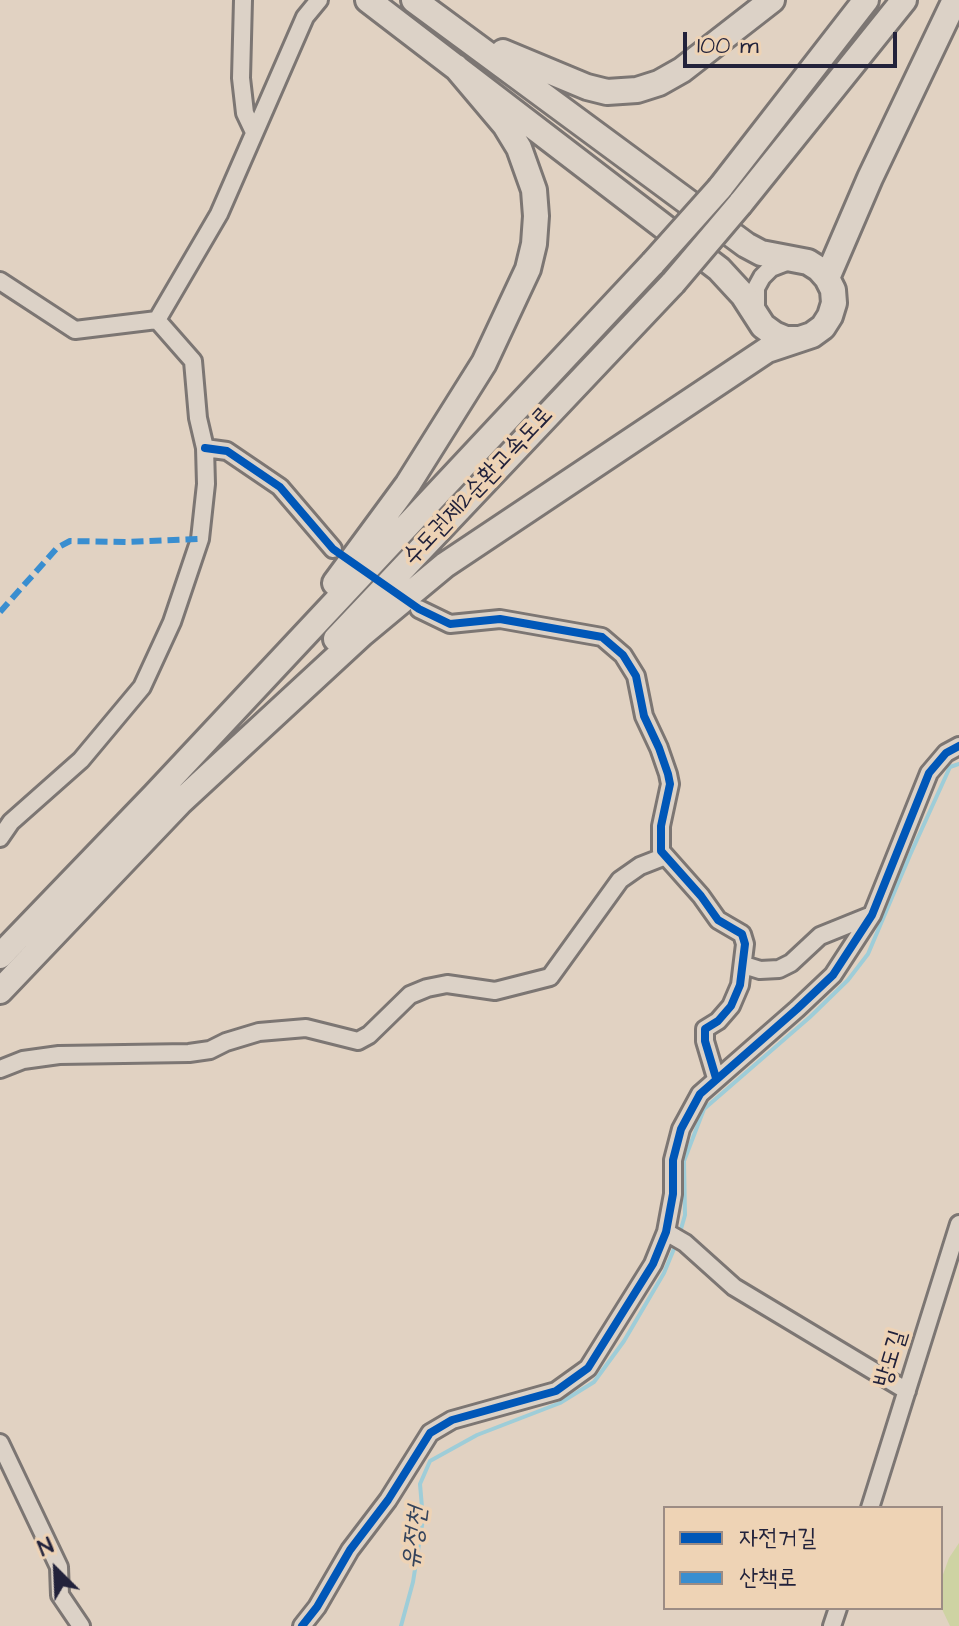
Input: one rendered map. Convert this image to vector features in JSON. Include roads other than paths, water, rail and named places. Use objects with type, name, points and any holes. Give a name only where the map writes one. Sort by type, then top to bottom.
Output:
[{"type":"highway","points":[[368,0],[719,269],[734,283],[763,326],[786,339],[799,339]]},
{"type":"highway","points":[[177,805],[362,634],[445,565],[767,350],[812,335],[823,327],[834,303],[833,290],[819,269],[808,262],[761,253],[746,245],[414,0]]},
{"type":"highway","points":[[452,29],[559,77],[597,90],[622,92],[659,83],[682,70],[772,0]]},
{"type":"highway","name":"수도권제2순환고속도로","points":[[0,956],[653,263],[720,188],[866,0]]},
{"type":"highway","name":"수도권제2순환고속도로","points":[[0,991],[673,283],[904,0]]},
{"type":"highway","points":[[827,278],[870,178],[955,0]]},
{"type":"highway","points":[[154,796],[334,585],[408,484],[484,363],[528,269],[536,216],[529,172],[505,125],[456,67]]},
{"type":"street","points":[[243,0],[241,78],[245,113],[254,132]]},
{"type":"street","points":[[157,320],[219,214],[305,17],[319,0]]},
{"type":"street","points":[[757,314],[754,301],[762,277],[782,262],[795,260]]},
{"type":"street","points":[[0,281],[75,330],[157,320]]},
{"type":"street","points":[[0,838],[11,822],[81,760],[142,687],[172,622],[200,539],[206,484],[205,448],[198,418],[193,361],[157,320]]},
{"type":"street","points":[[205,448],[227,451],[280,487],[333,549]]},
{"type":"street","points":[[419,609],[450,624],[500,619],[602,637],[623,655],[636,676],[644,716],[659,748],[670,784],[661,826],[663,857],[701,896],[718,920],[742,934],[744,965],[740,985],[731,1006],[718,1021],[705,1029],[705,1041],[716,1078]]},
{"type":"street","points":[[302,1626],[430,1433],[452,1420],[556,1391],[588,1368],[653,1264],[666,1232],[673,1194],[673,1160],[681,1129],[700,1094],[833,975],[872,915],[929,773],[946,753],[959,746]]},
{"type":"street","points":[[0,1069],[23,1060],[59,1055],[189,1053],[210,1050],[259,1032],[306,1028],[358,1041],[369,1035],[410,995],[427,988],[447,984],[495,991],[550,977],[620,880],[640,866],[663,857]]},
{"type":"street","points":[[744,965],[760,970],[779,969],[791,963],[820,936],[872,915]]},
{"type":"street","name":"방도길","points":[[871,1506],[959,1224]]},
{"type":"street","points":[[666,1232],[685,1243],[734,1287],[907,1391]]},
{"type":"street","points":[[0,1443],[59,1567],[60,1595],[81,1626]]},
{"type":"waterway","name":"유정천","points":[[679,1236],[685,1215],[684,1161],[704,1109],[810,1017],[848,980],[868,954],[950,767],[959,764]]},
{"type":"waterway","name":"유정천","points":[[401,1626],[413,1582],[423,1519],[420,1484],[430,1461],[477,1435],[560,1403],[594,1382],[624,1341],[664,1273],[676,1244]]}]
